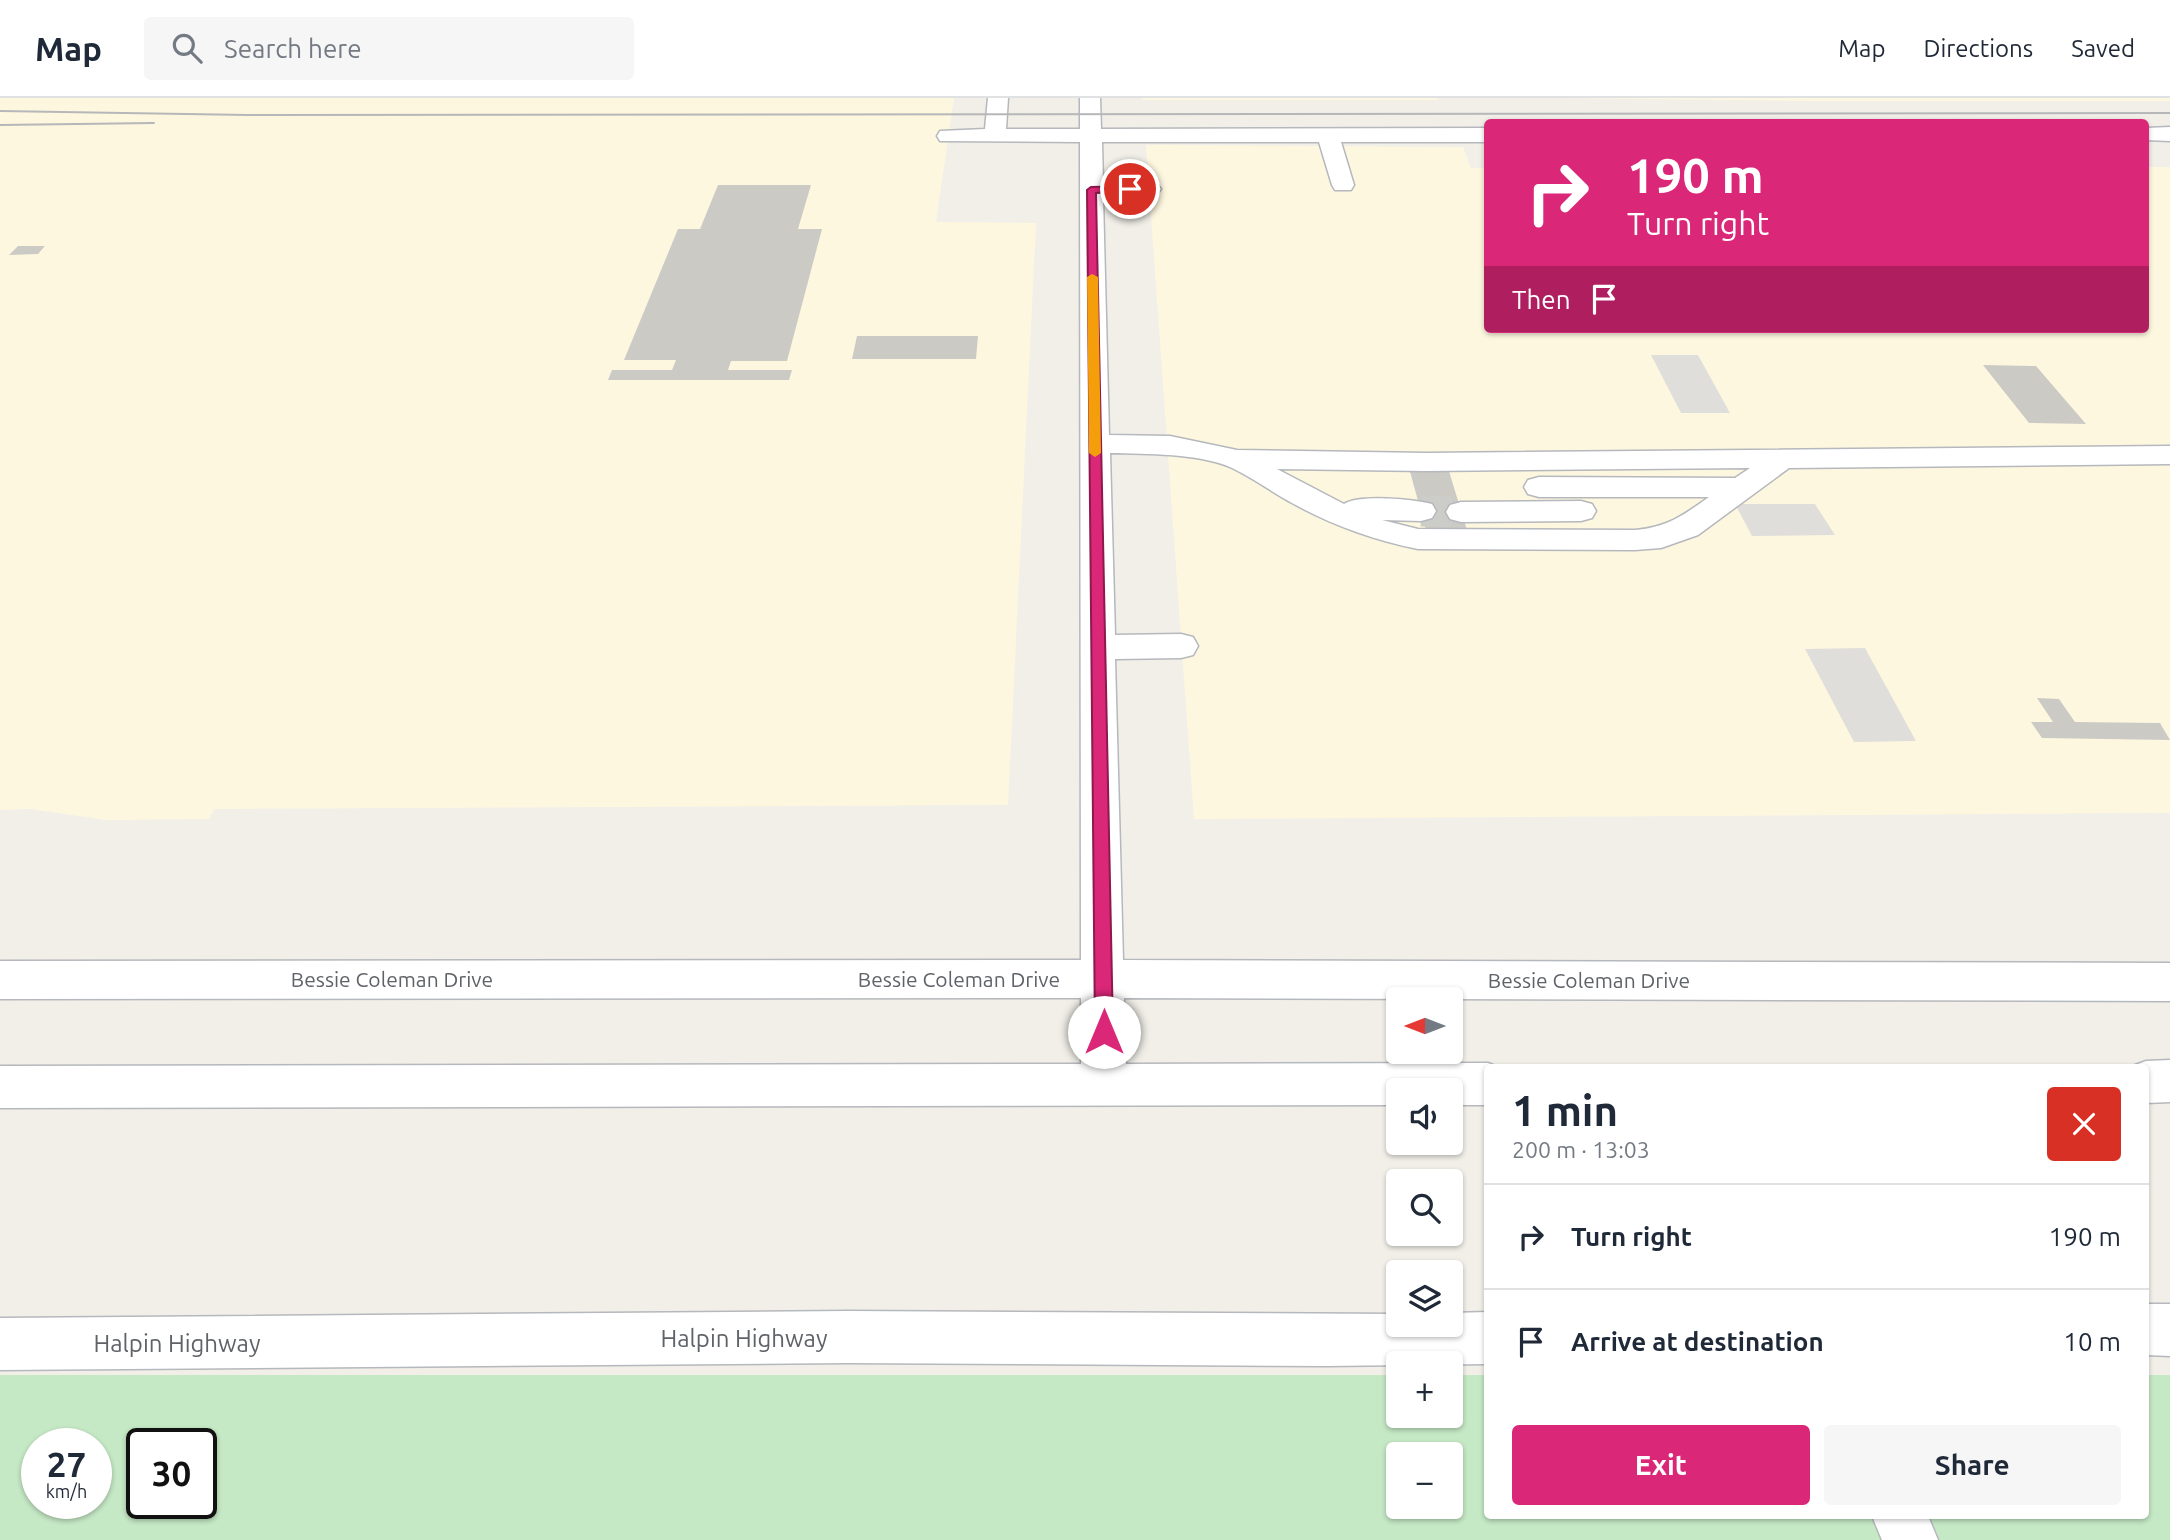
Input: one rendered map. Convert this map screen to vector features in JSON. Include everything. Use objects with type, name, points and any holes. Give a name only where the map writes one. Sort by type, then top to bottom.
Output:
[{"type":"street","points":[[995,135],[998,98]]},
{"type":"street","points":[[1090,98],[1104,1086]]},
{"type":"street","points":[[2149,134],[2170,134]]},
{"type":"street","points":[[1328,135],[1343,185]]},
{"type":"street","points":[[948,136],[1484,135]]},
{"type":"street","points":[[1091,190],[1149,189]]},
{"type":"street","points":[[1095,444],[1170,445],[1237,458],[1330,452],[1782,459],[2170,455]]},
{"type":"street","points":[[1237,458],[1285,486],[1399,537],[1623,540],[1661,538],[1687,528],[1782,459]]},
{"type":"street","points":[[1285,486],[1740,488]]},
{"type":"street","points":[[1333,509],[1421,511]]},
{"type":"street","points":[[1461,512],[1712,509]]},
{"type":"street","points":[[1099,647],[1181,646]]},
{"type":"street","name":"Bessie Coleman Drive","points":[[0,980],[2170,982]]},
{"type":"street","points":[[2149,1082],[2170,1081]]},
{"type":"street","points":[[0,1087],[1484,1084]]},
{"type":"street","points":[[2149,1330],[2170,1330]]},
{"type":"street","name":"Halpin Highway","points":[[0,1344],[848,1337],[1327,1340],[1484,1338]]},
{"type":"street","points":[[1901,1519],[1910,1540]]},
{"type":"shaded area","points":[[0,98],[954,98],[936,222],[1036,223],[1008,805],[214,809],[209,819],[106,820],[30,809],[0,810]]},
{"type":"shaded area","points":[[1142,98],[1437,98],[1438,100],[1143,100]]},
{"type":"shaded area","points":[[1557,98],[2170,98],[2170,101],[1821,101]]},
{"type":"shaded area","points":[[1146,145],[1463,147],[1471,168],[1484,168],[1484,333],[2149,333],[2149,167],[2170,167],[2170,813],[1194,819]]},
{"type":"shaded area","points":[[1651,355],[1698,355],[1730,413],[1681,413]]},
{"type":"shaded area","points":[[1735,504],[1815,504],[1835,535],[1752,536]]},
{"type":"shaded area","points":[[1865,648],[1916,741],[1854,742],[1805,649]]},
{"type":"green space","points":[[0,1375],[1386,1375],[1386,1428],[1463,1428],[1463,1375],[1484,1375],[1484,1519],[2149,1519],[2149,1375],[2170,1375],[2170,1540],[0,1540]]},
{"type":"building","points":[[718,185],[811,185],[798,229],[822,229],[787,361],[731,361],[728,370],[792,370],[789,380],[608,380],[612,370],[672,370],[676,360],[624,360],[678,229],[700,229]]},
{"type":"building","points":[[18,246],[45,246],[38,254],[9,255]]},
{"type":"building","points":[[857,336],[978,336],[976,359],[852,359]]},
{"type":"building","points":[[1983,365],[2036,366],[2086,424],[2029,423]]},
{"type":"building","points":[[1409,468],[1448,468],[1467,530],[1426,530]]},
{"type":"building","points":[[2037,698],[2059,699],[2075,722],[2160,723],[2170,740],[2042,738],[2031,722],[2053,722]]},
{"type":"tunnel","points":[[1421,511],[1461,512]]},
{"type":"tram line","points":[[0,111],[248,115],[2170,113]]},
{"type":"tram line","points":[[0,125],[154,123]]},
{"type":"slow traffic","points":[[1092,277],[1095,453]]},
{"type":"route","points":[[1104,1032],[1091,190],[1130,189]]}]
